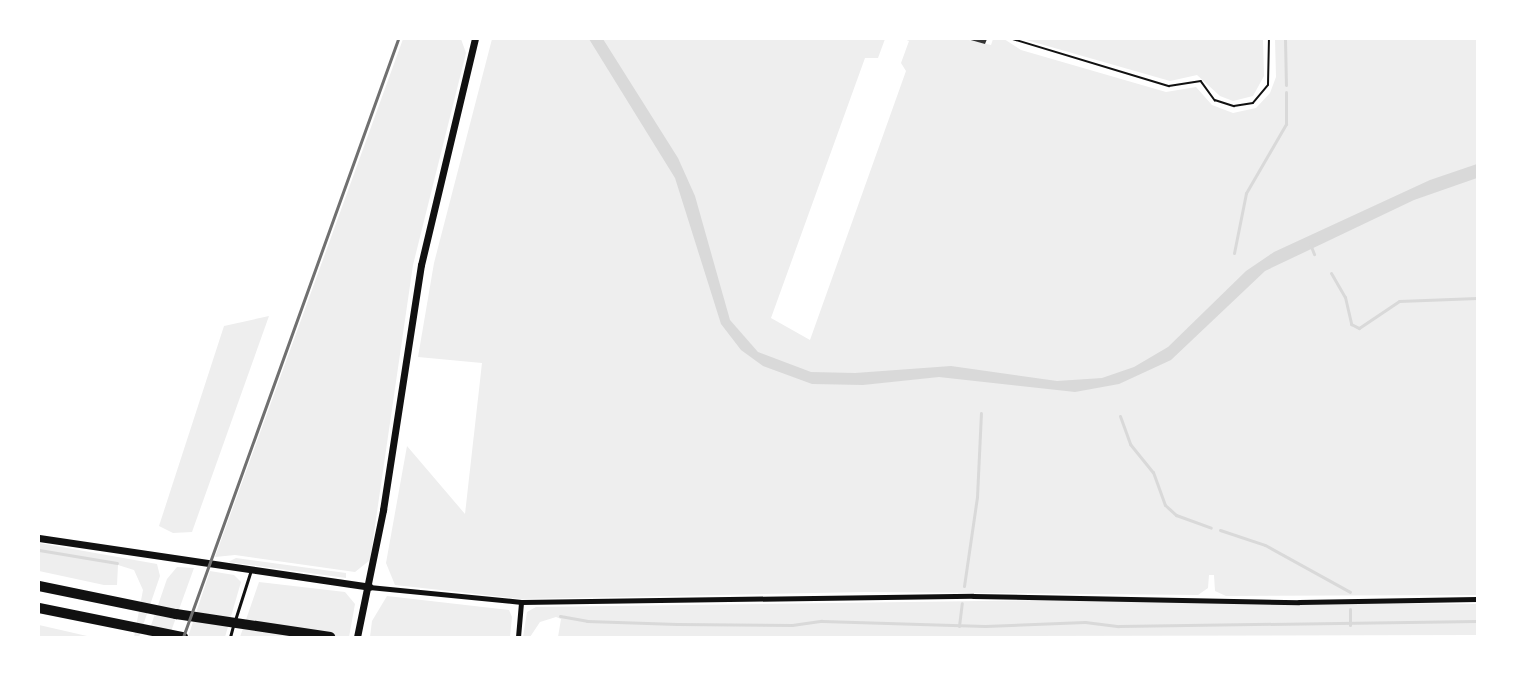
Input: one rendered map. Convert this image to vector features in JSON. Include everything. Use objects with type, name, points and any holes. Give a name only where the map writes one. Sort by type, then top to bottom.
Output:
[{"type":"highway","points":[[39,586],[114,602],[330,637]]},
{"type":"highway","points":[[39,608],[183,637]]},
{"type":"street","points":[[357,637],[369,587],[421,265],[475,39]]},
{"type":"street","points":[[39,538],[369,587],[521,602],[973,596],[1299,602],[1477,599]]},
{"type":"street","points":[[518,637],[521,602]]},
{"type":"lane","points":[[230,637],[251,570]]},
{"type":"path","points":[[1013,39],[1025,46],[1169,86],[1201,81],[1215,100],[1234,106],[1253,103],[1268,85],[1269,39]]},
{"type":"shaded area","points":[[403,39],[461,39],[466,53],[413,265],[370,560],[355,572],[235,555],[215,557]]},
{"type":"shaded area","points":[[492,39],[885,39],[878,58],[865,58],[771,318],[810,340],[906,71],[901,63],[909,41],[904,39],[964,39],[991,45],[993,39],[1004,39],[1021,50],[1166,92],[1196,87],[1212,105],[1233,113],[1256,108],[1270,93],[1276,77],[1275,39],[1477,39],[1477,595],[1226,596],[1215,591],[1214,575],[1209,575],[1208,588],[1198,595],[866,592],[521,599],[395,585],[386,563],[407,446],[465,514],[482,363],[418,357],[434,263]]},
{"type":"shaded area","points":[[589,39],[603,39],[678,158],[695,196],[730,320],[758,352],[811,372],[855,373],[951,366],[1057,381],[1102,378],[1134,367],[1168,347],[1246,271],[1274,252],[1430,180],[1477,164],[1477,178],[1414,200],[1265,271],[1171,360],[1119,384],[1075,392],[939,377],[863,385],[812,384],[763,366],[741,350],[721,324],[675,178]]},
{"type":"shaded area","points":[[1023,39],[1263,39],[1264,76],[1253,96],[1233,101],[1220,96],[1197,75],[1170,81]]},
{"type":"shaded area","points":[[269,316],[192,532],[173,533],[159,526],[224,326]]},
{"type":"shaded area","points":[[39,543],[157,564],[160,576],[139,637],[134,637],[143,590],[134,570],[118,565],[117,585],[104,585],[39,571]]},
{"type":"shaded area","points":[[236,558],[346,573],[346,578],[228,562]]},
{"type":"shaded area","points":[[177,567],[194,568],[169,637],[147,637],[167,579]]},
{"type":"shaded area","points":[[210,571],[234,575],[241,582],[225,637],[188,637]]},
{"type":"shaded area","points":[[259,582],[345,592],[355,604],[349,637],[240,637]]},
{"type":"shaded area","points":[[387,596],[509,610],[512,617],[510,637],[370,637],[372,621]]},
{"type":"shaded area","points":[[1062,600],[1477,604],[1477,635],[558,637],[561,619],[556,617],[540,622],[530,637],[523,637],[527,612],[536,607]]},
{"type":"shaded area","points":[[39,625],[87,636],[90,637],[39,637]]},
{"type":"building","points":[[967,39],[987,39],[985,44]]},
{"type":"waterway","points":[[1285,39],[1286,85]]},
{"type":"waterway","points":[[1234,253],[1246,193],[1286,124],[1286,92]]},
{"type":"waterway","points":[[1310,244],[1314,254]]},
{"type":"waterway","points":[[1331,273],[1345,297],[1351,324],[1359,328],[1399,301],[1477,298]]},
{"type":"waterway","points":[[964,586],[977,497],[981,413]]},
{"type":"waterway","points":[[1120,416],[1130,444],[1153,472],[1165,505],[1176,515],[1211,528]]},
{"type":"waterway","points":[[1220,530],[1265,545],[1350,592]]},
{"type":"waterway","points":[[39,550],[117,563]]},
{"type":"waterway","points":[[959,626],[962,603]]},
{"type":"waterway","points":[[1350,609],[1350,625]]},
{"type":"waterway","points":[[560,616],[587,621],[792,625],[822,621],[985,626],[1085,622],[1119,626],[1477,621]]},
{"type":"railway","points":[[183,637],[398,39]]}]
